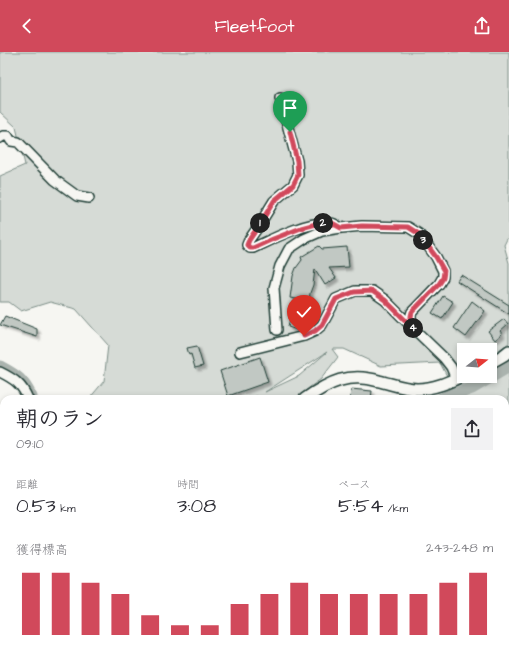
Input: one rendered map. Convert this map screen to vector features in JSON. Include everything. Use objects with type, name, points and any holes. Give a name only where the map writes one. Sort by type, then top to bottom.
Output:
[{"type":"main road","points":[[497,360],[509,351]]},
{"type":"main road","points":[[311,395],[344,378],[366,378],[401,388],[418,389],[435,386],[457,378]]},
{"type":"street","points":[[280,98],[297,161],[298,175],[293,185],[274,201],[247,245],[250,248],[253,248],[301,228],[320,223],[332,223],[341,228]]},
{"type":"street","points":[[0,138],[3,136],[8,136],[11,141],[18,142],[55,180],[77,196],[89,198]]},
{"type":"street","points":[[277,330],[274,288],[280,266],[289,249],[304,239],[322,231],[362,226],[408,227],[419,234],[436,257],[444,271],[443,278],[439,284],[412,312],[411,320],[413,328]]},
{"type":"street","points":[[240,352],[304,336],[315,331],[322,325],[336,299],[354,292],[372,291],[385,300],[444,358],[457,374]]},
{"type":"street","points":[[0,372],[15,380],[21,386],[26,395]]},
{"type":"shaded area","points":[[0,52],[509,52],[509,235],[504,245],[509,263],[509,343],[497,352],[497,343],[457,343],[457,371],[447,376],[440,363],[381,366],[344,349],[332,349],[338,357],[321,379],[299,395],[92,395],[104,381],[108,345],[76,309],[50,302],[21,311],[9,302],[0,302],[0,176],[25,165],[16,127],[0,112]],"holes":[[[327,352],[299,376],[265,392]]]},
{"type":"shaded area","points":[[509,361],[509,395],[437,395],[462,383],[497,383],[497,367]]},
{"type":"building","points":[[319,246],[322,249],[347,247],[349,267],[329,268],[336,278],[325,285],[315,269],[308,311],[301,310],[302,300],[290,298],[293,276],[296,268],[302,260],[301,257]]},
{"type":"building","points":[[461,275],[509,305],[509,314],[457,281]]},
{"type":"building","points":[[443,296],[453,302],[442,319],[432,313]]},
{"type":"building","points":[[472,301],[485,311],[466,337],[454,328]]},
{"type":"building","points":[[291,314],[301,316],[297,330],[288,327]]},
{"type":"building","points":[[5,316],[37,329],[37,337],[0,325]]},
{"type":"building","points":[[504,319],[508,324],[500,331],[502,334],[495,340],[488,331]]},
{"type":"building","points":[[197,346],[203,366],[195,368],[191,354],[189,355],[187,348]]},
{"type":"building","points":[[260,357],[268,382],[228,395],[220,371]]},
{"type":"building","points":[[351,389],[372,391],[372,395],[350,395]]},
{"type":"waterway","points":[[453,395],[472,388],[509,366]]},
{"type":"waterway","points":[[0,367],[19,379],[30,395]]},
{"type":"route","points":[[290,132],[297,161],[298,175],[293,185],[274,201],[249,240],[247,245],[250,248],[301,228],[320,223],[332,223],[341,228],[362,226],[408,227],[419,234],[436,257],[444,271],[443,278],[439,284],[412,312],[411,320],[413,328],[385,300],[372,291],[364,291],[354,292],[336,299],[322,325],[315,331],[304,336]]}]
